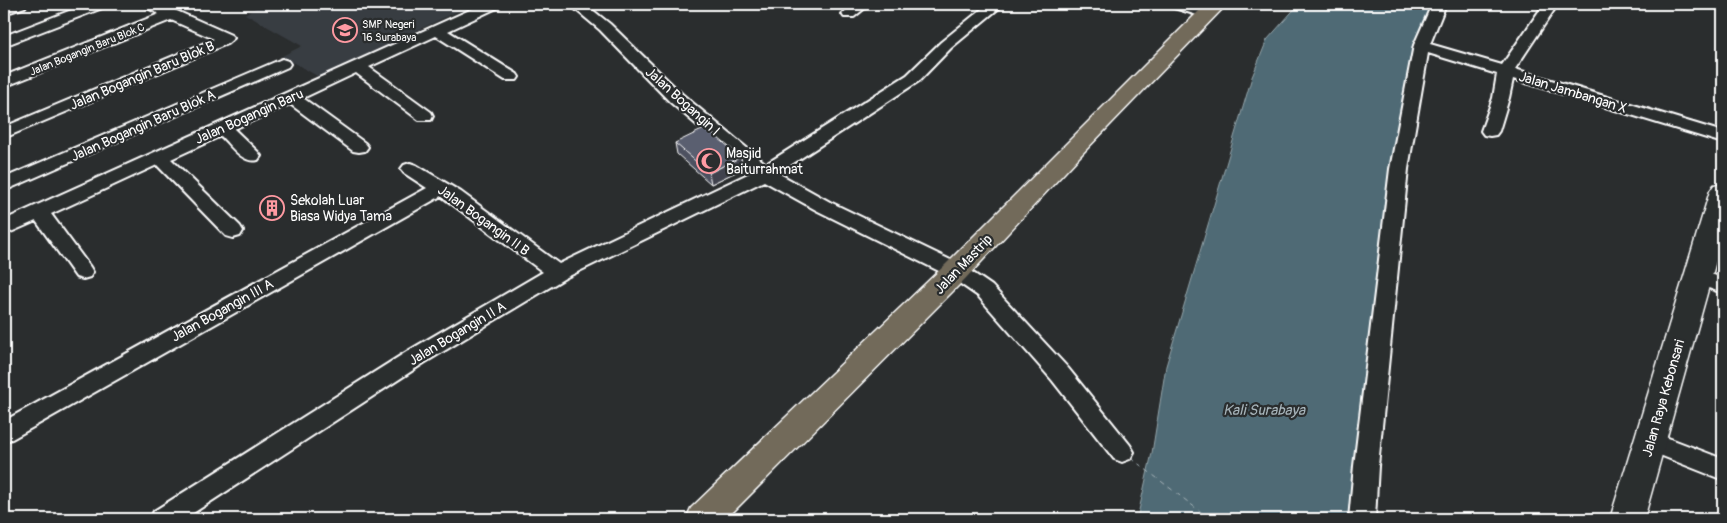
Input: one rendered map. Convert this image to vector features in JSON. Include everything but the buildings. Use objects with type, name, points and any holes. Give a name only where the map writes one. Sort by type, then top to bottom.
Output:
[{"type":"main road","name":"Jalan Mastrip","points":[[703,519],[956,271],[1070,152],[1212,9]]},
{"type":"main road","name":"Jalan Raya Kebonsari","points":[[1627,519],[1650,441],[1711,281],[1723,191]]},
{"type":"street","points":[[4,10],[20,4]]},
{"type":"street","points":[[4,41],[100,4]]},
{"type":"street","points":[[151,4],[172,10]]},
{"type":"street","name":"Jalan Bogangin Baru","points":[[4,228],[494,4]]},
{"type":"street","name":"Jalan Bogangin I","points":[[576,4],[605,27],[676,98],[765,173],[823,206],[956,271],[985,291],[1060,374],[1122,452]]},
{"type":"street","points":[[849,14],[863,4]]},
{"type":"street","name":"Jalan Bogangin II A","points":[[164,519],[416,357],[558,274],[765,173],[913,78],[946,45],[997,4]]},
{"type":"street","points":[[1176,4],[1212,9]]},
{"type":"street","points":[[1362,519],[1366,466],[1399,169],[1422,46],[1439,4]]},
{"type":"street","points":[[1490,131],[1501,98],[1506,71],[1550,4]]},
{"type":"street","name":"Jalan Bogangin Baru Blok C","points":[[4,82],[172,10]]},
{"type":"street","name":"Jalan Bogangin Baru Blok B","points":[[4,133],[226,38],[172,10]]},
{"type":"street","points":[[436,30],[511,77]]},
{"type":"street","name":"Jalan Jambangan X","points":[[1422,46],[1723,138]]},
{"type":"street","name":"Jalan Bogangin Baru Blok A","points":[[4,185],[282,64]]},
{"type":"street","points":[[358,67],[424,116]]},
{"type":"street","points":[[291,97],[359,147]]},
{"type":"street","points":[[222,128],[252,156]]},
{"type":"street","points":[[159,157],[233,232]]},
{"type":"street","name":"Jalan Bogangin II B","points":[[410,169],[441,188],[558,274]]},
{"type":"street","name":"Jalan Bogangin III A","points":[[4,432],[441,188]]},
{"type":"street","points":[[40,212],[83,272]]},
{"type":"street","points":[[1650,441],[1723,470]]},
{"type":"shaded area","name":"SMP Negeri 16 Surabaya","points":[[262,4],[473,4],[319,77],[282,56],[302,46],[245,14]]},
{"type":"water","name":"Kali Surabaya","points":[[1299,4],[1429,4],[1378,257],[1364,461],[1358,519],[1137,519],[1152,453],[1166,366],[1252,77],[1267,40]]},
{"type":"ferry route","points":[[1131,458],[1210,519]]},
{"type":"place","name":"SMP Negeri 16 Surabaya","points":[[345,30]]},
{"type":"place","name":"Masjid Baiturrahmat","points":[[709,161]]},
{"type":"place","name":"Sekolah Luar Biasa Widya Tama","points":[[272,208]]}]
